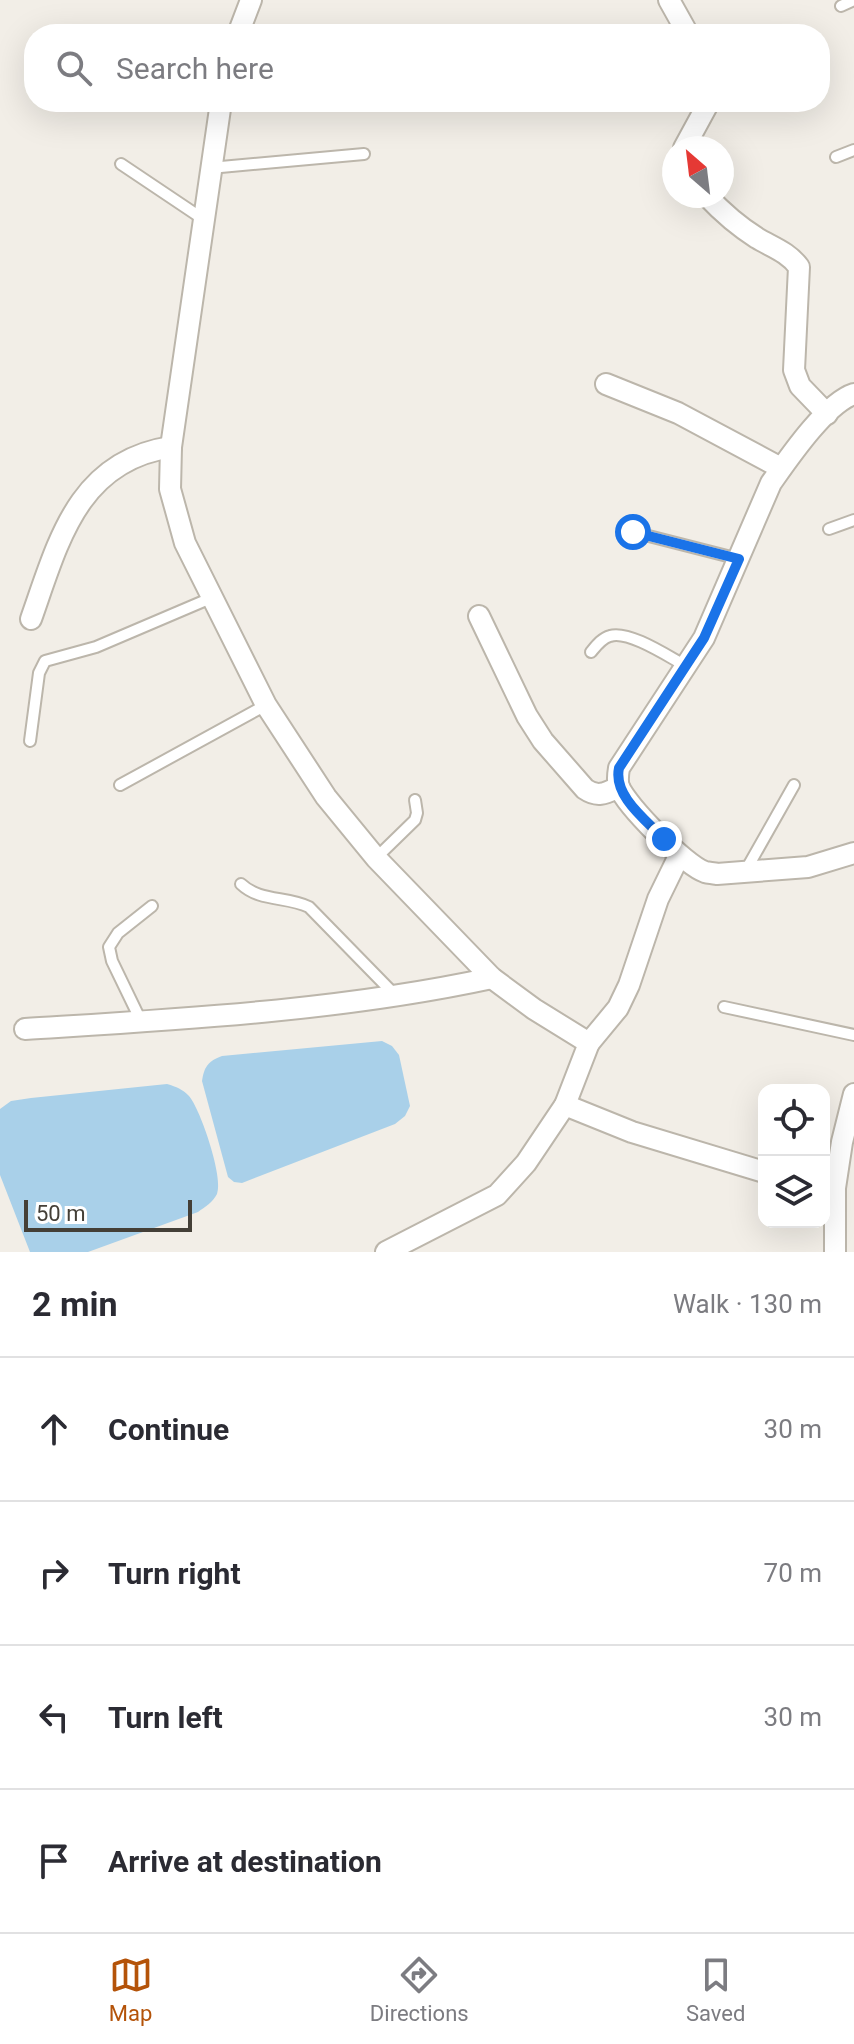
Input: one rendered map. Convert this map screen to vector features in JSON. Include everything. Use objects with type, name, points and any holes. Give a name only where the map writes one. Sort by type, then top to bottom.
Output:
[{"type":"street","points":[[242,24],[251,0]]},
{"type":"street","points":[[669,0],[682,24]]},
{"type":"street","points":[[219,112],[171,447],[170,489],[185,543],[266,705],[326,797],[376,858],[492,978],[589,1043]]},
{"type":"street","points":[[691,136],[704,112]]},
{"type":"street","points":[[718,208],[756,237],[793,259],[799,267],[794,370],[800,386],[827,414]]},
{"type":"street","points":[[606,384],[678,413],[781,468]]},
{"type":"street","points":[[854,394],[847,396],[827,414],[771,483],[704,638],[619,768],[619,787],[633,806],[679,856],[703,872],[717,874],[808,867],[854,853]]},
{"type":"street","points":[[31,619],[59,539],[81,500],[101,479],[123,463],[152,450],[171,447]]},
{"type":"street","points":[[479,616],[527,716],[543,741],[593,795],[619,787]]},
{"type":"street","points":[[386,1252],[497,1195],[526,1163],[565,1105],[589,1043],[618,1008],[629,985],[658,899],[679,856]]},
{"type":"street","points":[[25,1029],[224,1016],[426,992],[492,978]]},
{"type":"street","points":[[835,1252],[830,1187],[854,1094]]},
{"type":"street","points":[[565,1105],[632,1132],[758,1170]]},
{"type":"lane","points":[[841,6],[854,0]]},
{"type":"lane","points":[[836,157],[854,150]]},
{"type":"lane","points":[[210,168],[364,154]]},
{"type":"lane","points":[[121,164],[203,219]]},
{"type":"lane","points":[[829,529],[854,520]]},
{"type":"lane","points":[[633,532],[739,559]]},
{"type":"lane","points":[[30,741],[39,673],[45,661],[96,647],[211,598]]},
{"type":"lane","points":[[591,652],[605,638],[622,635],[686,666]]},
{"type":"lane","points":[[120,785],[266,705]]},
{"type":"lane","points":[[745,872],[794,785]]},
{"type":"lane","points":[[376,858],[415,820],[415,800]]},
{"type":"lane","points":[[241,884],[259,895],[294,900],[309,907],[396,996]]},
{"type":"lane","points":[[141,1021],[112,961],[109,947],[118,933],[152,906]]},
{"type":"lane","points":[[724,1007],[854,1035]]},
{"type":"water","points":[[382,1041],[392,1046],[399,1055],[410,1106],[405,1116],[395,1124],[242,1183],[228,1177],[202,1081],[210,1062],[222,1056]]},
{"type":"water","points":[[167,1084],[189,1096],[210,1145],[218,1186],[217,1194],[209,1204],[198,1212],[88,1252],[30,1252],[0,1175],[0,1109],[11,1101],[31,1098]]},
{"type":"route","points":[[633,532],[739,559],[704,638],[619,768],[619,787],[664,839]]}]
